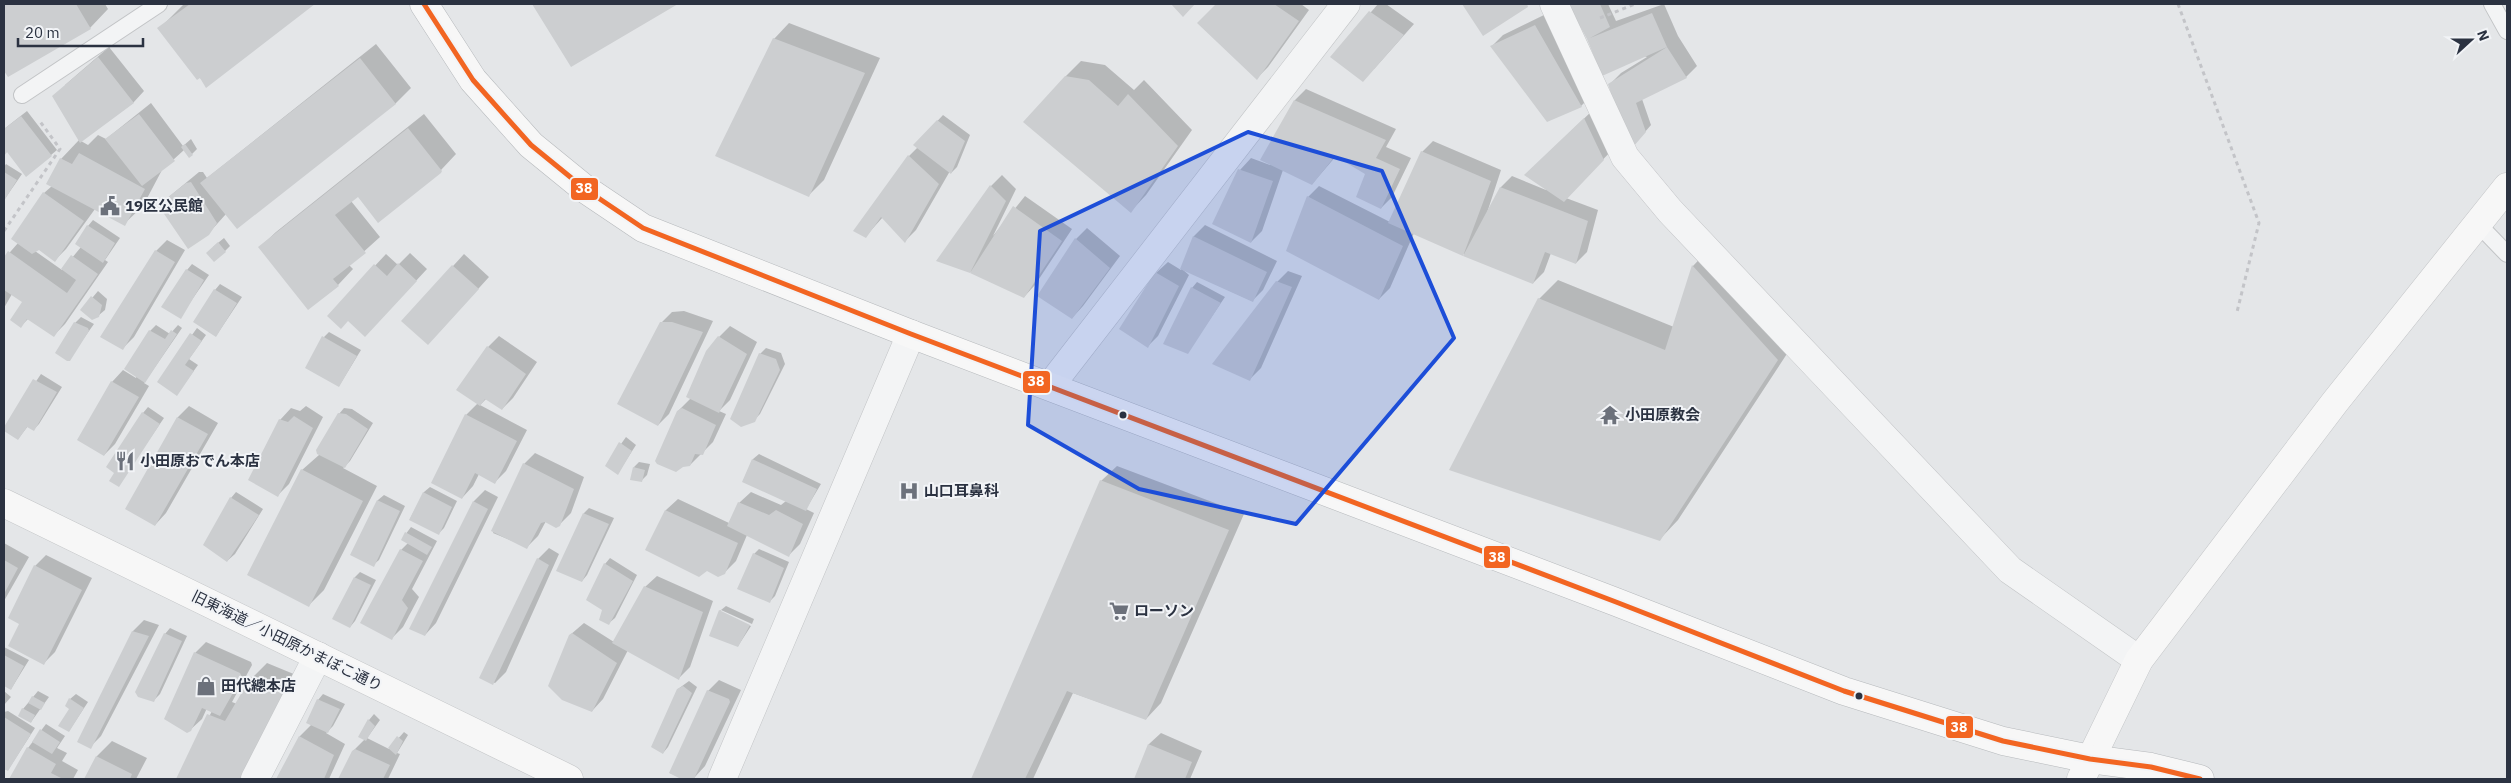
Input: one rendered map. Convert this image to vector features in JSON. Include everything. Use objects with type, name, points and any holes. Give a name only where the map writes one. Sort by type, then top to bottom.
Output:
[{"type":"main road","points":[[424,4],[473,80],[531,145],[585,189],[644,228],[911,334],[1844,691],[2086,769],[2151,767],[2200,779]]},
{"type":"main road","points":[[2086,769],[2139,660],[2335,402],[2479,225],[2507,187]]},
{"type":"main road","name":"旧東海道／小田原かまぼこ通り","points":[[4,503],[569,779]]},
{"type":"street","points":[[1050,386],[1346,4]]},
{"type":"street","points":[[1554,4],[1625,157],[1670,210],[2010,570],[2139,660]]},
{"type":"street","points":[[722,779],[911,334]]},
{"type":"street","points":[[255,779],[318,656]]},
{"type":"lane","points":[[22,95],[159,4]]},
{"type":"lane","points":[[2492,4],[2507,31]]},
{"type":"lane","points":[[2479,225],[2507,254]]},
{"type":"path","points":[[2178,4],[2259,223],[2237,312]]},
{"type":"path","points":[[4,230],[60,150],[22,95]]},
{"type":"highlighted area","points":[[1248,132],[1382,171],[1454,338],[1296,524],[1139,489],[1028,425],[1040,231]]},
{"type":"building","points":[[4,4],[76,4],[91,29],[8,77],[4,71]]},
{"type":"building","points":[[190,4],[315,4],[206,88],[200,78],[197,80],[157,28]]},
{"type":"building","points":[[532,4],[678,4],[571,67]]},
{"type":"building","points":[[1171,4],[1195,4],[1183,17]]},
{"type":"building","points":[[1216,4],[1274,4],[1299,21],[1257,80],[1197,23]]},
{"type":"building","points":[[1462,4],[1527,4],[1528,7],[1483,36]]},
{"type":"building","points":[[1568,4],[1600,4],[1610,27],[1590,38],[1652,13],[1667,47],[1602,76],[1587,39]]},
{"type":"building","points":[[1369,11],[1404,35],[1363,82],[1330,57]]},
{"type":"building","points":[[1535,25],[1582,107],[1547,122],[1490,46]]},
{"type":"building","points":[[773,38],[865,73],[809,197],[715,156]]},
{"type":"building","points":[[1667,47],[1687,78],[1636,103],[1646,132],[1633,147],[1617,112],[1608,84]]},
{"type":"building","points":[[98,57],[134,103],[80,143],[52,96]]},
{"type":"building","points":[[360,58],[396,104],[237,229],[200,183]]},
{"type":"building","points":[[1065,76],[1089,80],[1118,106],[1128,94],[1178,146],[1131,213],[1023,122]]},
{"type":"building","points":[[1294,100],[1386,140],[1376,158],[1400,169],[1381,209],[1356,197],[1365,174],[1335,156],[1312,185],[1260,160]]},
{"type":"building","points":[[139,114],[175,161],[142,186],[105,139]]},
{"type":"building","points":[[21,116],[52,156],[26,177],[7,152],[4,156],[4,129]]},
{"type":"building","points":[[1584,118],[1604,160],[1564,202],[1524,175]]},
{"type":"building","points":[[937,120],[965,141],[951,174],[913,145]]},
{"type":"building","points":[[408,128],[442,171],[441,173],[378,223],[358,197],[335,215],[366,253],[333,279],[339,286],[308,310],[258,247]]},
{"type":"building","points":[[185,144],[193,155],[189,158],[181,147]]},
{"type":"building","points":[[1421,151],[1491,181],[1463,256],[1388,223]]},
{"type":"building","name":"19区公民館","points":[[79,153],[145,189],[125,226],[46,184],[60,158],[72,164]]},
{"type":"building","points":[[908,155],[939,184],[905,243],[881,217],[866,238],[853,231]]},
{"type":"building","points":[[1238,169],[1273,181],[1251,243],[1212,224]]},
{"type":"building","points":[[4,172],[17,180],[4,201]]},
{"type":"building","points":[[191,182],[217,223],[209,235],[188,249],[158,205],[186,183]]},
{"type":"building","points":[[990,185],[1006,201],[970,273],[936,261]]},
{"type":"building","points":[[1500,187],[1588,221],[1576,264],[1545,252],[1533,284],[1463,256]]},
{"type":"building","points":[[43,192],[84,221],[55,262],[39,250],[32,254],[11,239]]},
{"type":"building","points":[[1307,196],[1403,246],[1379,300],[1286,251]]},
{"type":"building","points":[[1013,206],[1062,241],[1024,298],[970,273]]},
{"type":"building","points":[[87,225],[115,243],[103,263],[75,244]]},
{"type":"building","points":[[1193,236],[1267,272],[1253,302],[1180,269]]},
{"type":"building","points":[[1075,238],[1110,268],[1072,319],[1037,296]]},
{"type":"building","points":[[218,242],[226,252],[214,262],[206,253]]},
{"type":"building","points":[[155,250],[175,262],[123,350],[100,337]]},
{"type":"building","points":[[8,251],[67,293],[76,280],[61,269],[71,255],[98,274],[54,337],[27,319],[21,328],[10,320],[22,302],[4,290],[4,257]]},
{"type":"building","points":[[398,263],[417,281],[365,337],[348,321],[341,329],[327,316],[374,264],[387,276]]},
{"type":"building","points":[[452,265],[479,289],[428,345],[401,321]]},
{"type":"building","name":"小田原教会","points":[[1692,265],[1778,360],[1660,541],[1449,470],[1538,298],[1665,350]]},
{"type":"building","points":[[186,269],[204,280],[181,319],[161,307]]},
{"type":"building","points":[[1155,272],[1179,286],[1148,348],[1119,329]]},
{"type":"building","points":[[1276,281],[1292,287],[1250,381],[1212,364]]},
{"type":"building","points":[[1191,287],[1221,303],[1188,354],[1163,344]]},
{"type":"building","points":[[214,289],[237,303],[216,337],[193,322]]},
{"type":"building","points":[[91,296],[102,305],[99,317],[92,320],[80,310]]},
{"type":"building","points":[[74,322],[88,328],[89,331],[70,361],[67,361],[55,353]]},
{"type":"building","points":[[660,322],[672,322],[703,332],[658,426],[617,404]]},
{"type":"building","points":[[149,330],[165,339],[171,330],[177,334],[145,383],[124,369]]},
{"type":"building","points":[[190,333],[202,341],[185,365],[194,371],[177,396],[157,382]]},
{"type":"building","points":[[322,336],[357,356],[339,387],[305,368]]},
{"type":"building","points":[[718,336],[747,354],[719,413],[686,397],[706,351]]},
{"type":"building","points":[[487,346],[526,374],[502,410],[485,399],[480,406],[456,390]]},
{"type":"building","points":[[759,353],[776,359],[780,370],[755,422],[741,427],[730,419]]},
{"type":"building","points":[[33,379],[57,392],[34,431],[27,427],[18,440],[4,431],[4,427]]},
{"type":"building","points":[[111,381],[139,397],[104,456],[77,440]]},
{"type":"building","points":[[682,408],[716,425],[703,455],[695,454],[690,466],[683,467],[676,472],[657,464],[655,461],[677,411]]},
{"type":"building","points":[[142,412],[160,424],[119,487],[109,481],[114,473],[106,467]]},
{"type":"building","points":[[338,413],[346,414],[368,429],[345,468],[317,454],[316,450]]},
{"type":"building","points":[[465,414],[517,441],[495,484],[475,473],[462,499],[431,483]]},
{"type":"building","points":[[294,416],[313,428],[278,497],[248,480],[279,419],[288,422]]},
{"type":"building","points":[[177,417],[208,434],[155,526],[125,509]]},
{"type":"building","points":[[619,442],[632,451],[618,475],[605,466]]},
{"type":"building","points":[[752,459],[817,489],[806,511],[742,482]]},
{"type":"building","points":[[523,463],[574,489],[560,526],[556,528],[545,522],[541,523],[527,549],[491,531]]},
{"type":"building","points":[[633,467],[645,470],[642,482],[630,480]]},
{"type":"building","points":[[301,469],[363,501],[309,607],[247,575]]},
{"type":"building","name":"ローソン","points":[[1100,480],[1229,530],[1146,720],[1067,691],[1025,779],[971,779]]},
{"type":"building","points":[[423,492],[452,507],[439,535],[409,520]]},
{"type":"building","points":[[230,497],[259,515],[227,562],[203,545]]},
{"type":"building","points":[[377,500],[400,511],[374,567],[350,555]]},
{"type":"building","points":[[473,501],[488,509],[425,636],[409,629]]},
{"type":"building","points":[[738,502],[769,515],[776,510],[803,524],[789,557],[727,526]]},
{"type":"building","points":[[665,510],[738,543],[725,574],[718,577],[707,571],[699,577],[645,550]]},
{"type":"building","points":[[583,513],[609,524],[582,582],[556,571]]},
{"type":"building","points":[[405,532],[432,547],[427,555],[401,540]]},
{"type":"building","points":[[400,549],[423,561],[402,600],[408,608],[392,640],[360,623]]},
{"type":"building","points":[[753,553],[784,568],[770,603],[737,589]]},
{"type":"building","points":[[537,558],[549,565],[493,685],[479,678]]},
{"type":"building","points":[[4,560],[18,568],[4,594]]},
{"type":"building","points":[[604,563],[633,581],[609,625],[599,620],[602,610],[586,600]]},
{"type":"building","points":[[34,565],[82,590],[44,665],[8,646],[19,624],[8,618]]},
{"type":"building","points":[[354,577],[371,585],[350,628],[332,619]]},
{"type":"building","points":[[644,586],[703,612],[679,680],[612,643]]},
{"type":"building","points":[[719,610],[750,625],[738,647],[709,636]]},
{"type":"building","points":[[132,631],[149,636],[91,749],[77,742]]},
{"type":"building","points":[[164,633],[182,641],[154,702],[138,697],[135,692]]},
{"type":"building","points":[[572,633],[617,663],[592,712],[562,700],[548,686],[569,635]]},
{"type":"building","points":[[194,652],[240,673],[242,677],[220,716],[202,708],[191,731],[187,733],[164,719]]},
{"type":"building","points":[[4,655],[24,666],[11,690],[4,686]]},
{"type":"building","points":[[251,677],[285,693],[244,779],[176,779],[207,714],[225,721]]},
{"type":"building","points":[[683,686],[692,693],[663,754],[651,747],[677,689]]},
{"type":"building","points":[[707,690],[729,699],[730,702],[694,779],[681,779],[669,773]]},
{"type":"building","points":[[32,696],[45,703],[41,710],[28,703]]},
{"type":"building","points":[[69,698],[84,708],[69,732],[58,726],[69,709],[65,706]]},
{"type":"building","points":[[317,699],[340,709],[328,733],[306,723]]},
{"type":"building","points":[[22,708],[35,715],[31,723],[18,716]]},
{"type":"building","points":[[4,717],[31,734],[8,771],[4,769]]},
{"type":"building","points":[[368,719],[375,726],[366,741],[358,737]]},
{"type":"building","points":[[40,729],[60,742],[52,754],[32,742]]},
{"type":"building","points":[[299,736],[334,755],[324,779],[276,779]]},
{"type":"building","points":[[397,736],[403,741],[396,755],[388,748]]},
{"type":"building","points":[[1148,744],[1192,762],[1185,779],[1134,779]]},
{"type":"building","points":[[27,747],[56,764],[51,773],[63,779],[9,779]]},
{"type":"building","points":[[355,749],[390,765],[383,779],[338,779],[352,751]]},
{"type":"building","points":[[96,756],[132,774],[130,779],[84,779]]},
{"type":"transit line","name":"38","points":[[424,4],[473,80],[531,145],[585,189],[643,228],[911,334],[1616,602],[1844,691],[2003,741],[2090,759],[2151,767],[2200,779]]},
{"type":"place","name":"19区公民館","points":[[110,206]]},
{"type":"place","name":"小田原教会","points":[[1610,415]]},
{"type":"place","name":"小田原おでん本店","points":[[125,461]]},
{"type":"place","name":"山口耳鼻科","points":[[909,491]]},
{"type":"place","name":"ローソン","points":[[1119,611]]},
{"type":"place","name":"田代總本店","points":[[206,686]]}]
